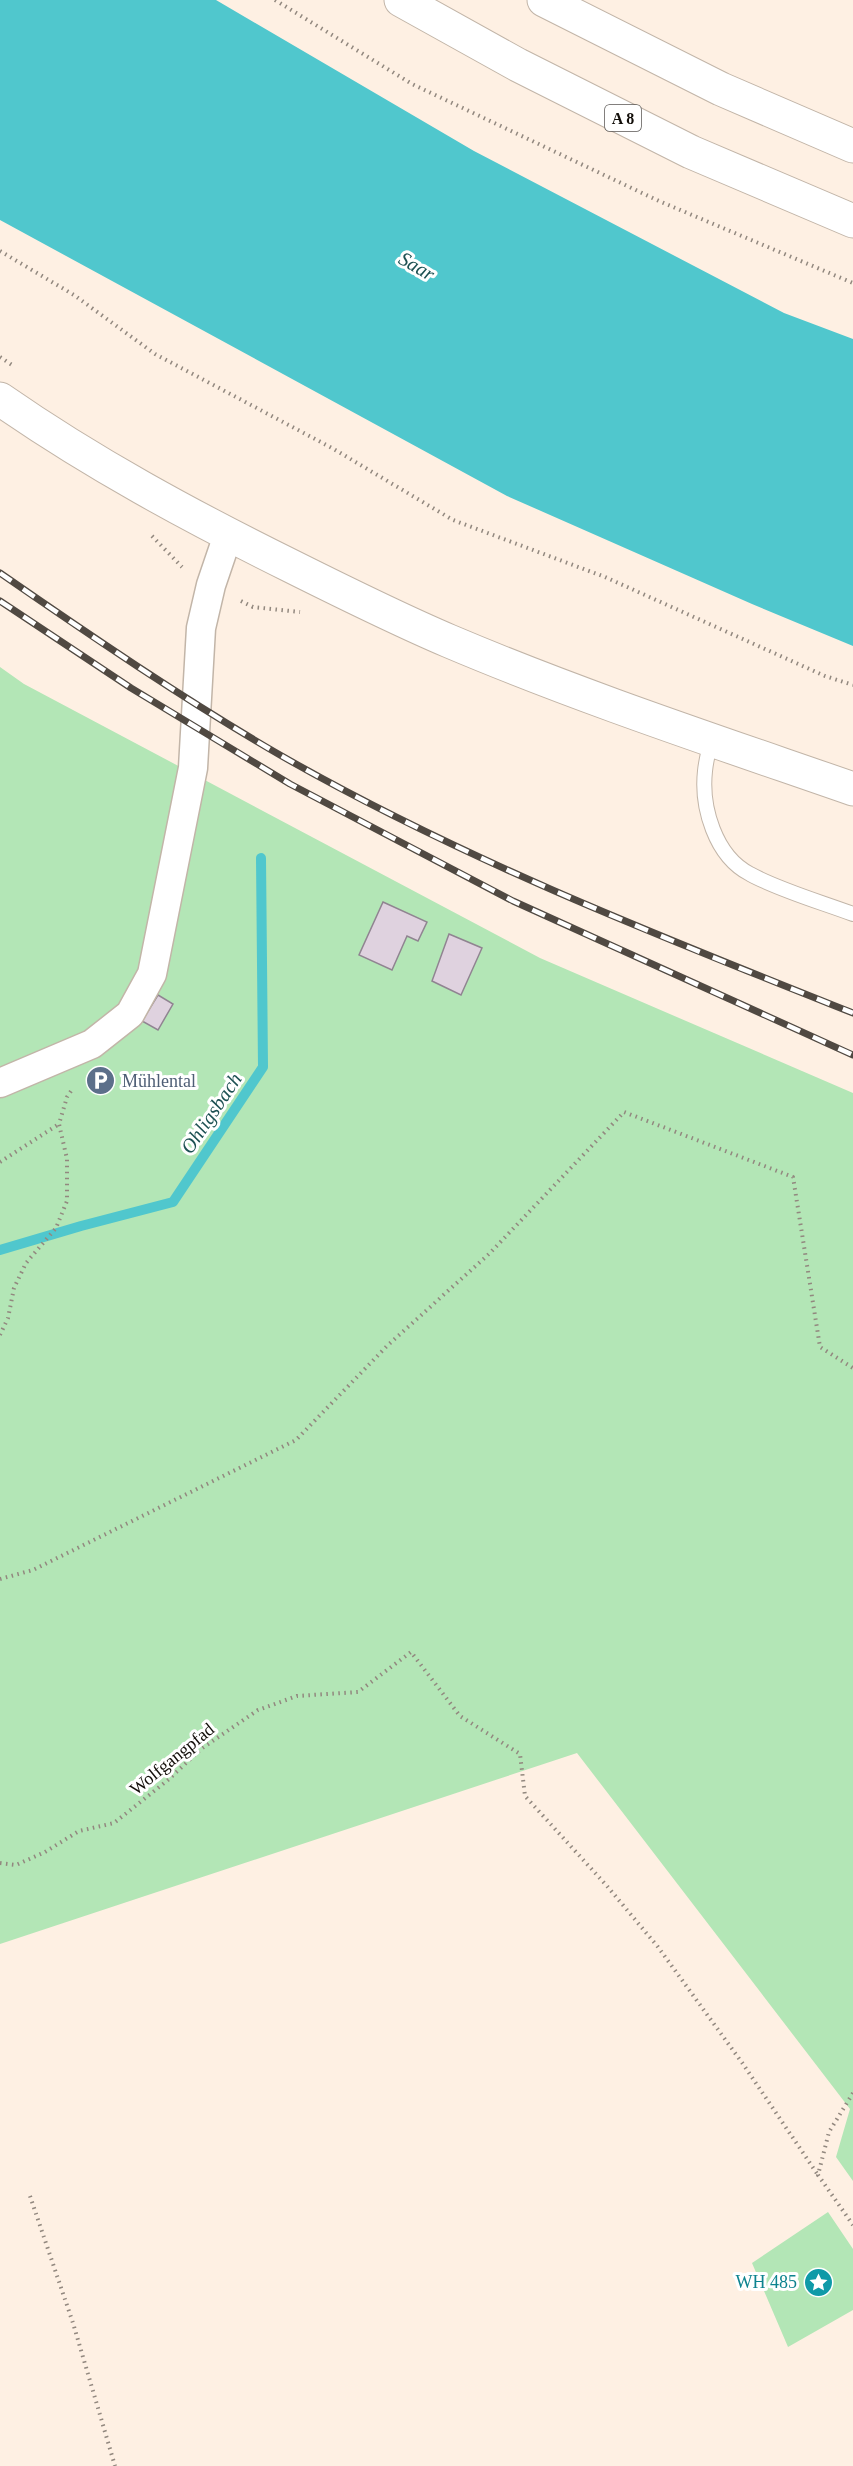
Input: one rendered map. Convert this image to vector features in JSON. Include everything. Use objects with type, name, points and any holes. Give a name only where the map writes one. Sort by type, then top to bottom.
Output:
[{"type":"main road","name":"A 8","points":[[401,0],[518,65],[692,152],[853,222]]},
{"type":"main road","points":[[544,0],[721,89],[853,146]]},
{"type":"main road","points":[[0,399],[46,431],[115,473],[228,535],[449,641],[711,739],[853,789]]},
{"type":"street","points":[[0,1083],[92,1044],[130,1014],[152,974],[193,768],[201,628],[211,585],[228,535]]},
{"type":"lane","points":[[711,739],[704,772],[709,819],[720,844],[732,861],[749,874],[853,914]]},
{"type":"path","points":[[275,0],[412,84],[659,201],[853,284]]},
{"type":"path","points":[[0,250],[74,295],[155,354],[332,448],[453,520],[605,577],[825,676],[853,685]]},
{"type":"path","points":[[0,1579],[33,1570],[296,1440],[387,1346],[490,1253],[624,1112],[793,1177],[820,1347],[853,1368]]},
{"type":"path","points":[[0,1162],[59,1124],[67,1159],[67,1201],[56,1228],[26,1263],[14,1288],[8,1318],[0,1335]]},
{"type":"path","name":"Wolfgangpfad","points":[[0,1863],[16,1865],[45,1852],[79,1831],[114,1822],[168,1780],[201,1749],[258,1710],[297,1696],[358,1692],[411,1652],[460,1716],[520,1754],[525,1796],[607,1886],[658,1947],[781,2117],[818,2175]]},
{"type":"path","points":[[853,2093],[829,2132],[818,2175],[853,2225]]},
{"type":"path","points":[[30,2196],[73,2323],[115,2466]]},
{"type":"green space","points":[[0,667],[24,684],[540,958],[853,1093],[853,2181],[836,2157],[850,2109],[577,1753],[0,1944]]},
{"type":"green space","points":[[828,2212],[853,2249],[853,2310],[788,2347],[752,2263]]},
{"type":"water","name":"Saar","points":[[0,0],[216,0],[474,151],[784,313],[853,339],[853,646],[507,496],[0,220]]},
{"type":"building","points":[[383,902],[427,922],[418,941],[407,936],[392,970],[359,955]]},
{"type":"building","points":[[449,934],[482,948],[461,995],[432,981]]},
{"type":"building","points":[[158,995],[173,1004],[158,1030],[142,1021]]},
{"type":"waterway","name":"Ohligsbach","points":[[0,1250],[173,1202],[263,1067],[261,858]]},
{"type":"railway","points":[[0,573],[174,690],[280,755],[349,793],[490,862],[562,894],[853,1013]]},
{"type":"railway","points":[[0,601],[131,688],[290,784],[513,901],[853,1055]]},
{"type":"place","name":"Mühlental","points":[[101,1081]]},
{"type":"place","name":"WH 485","points":[[818,2282]]}]
